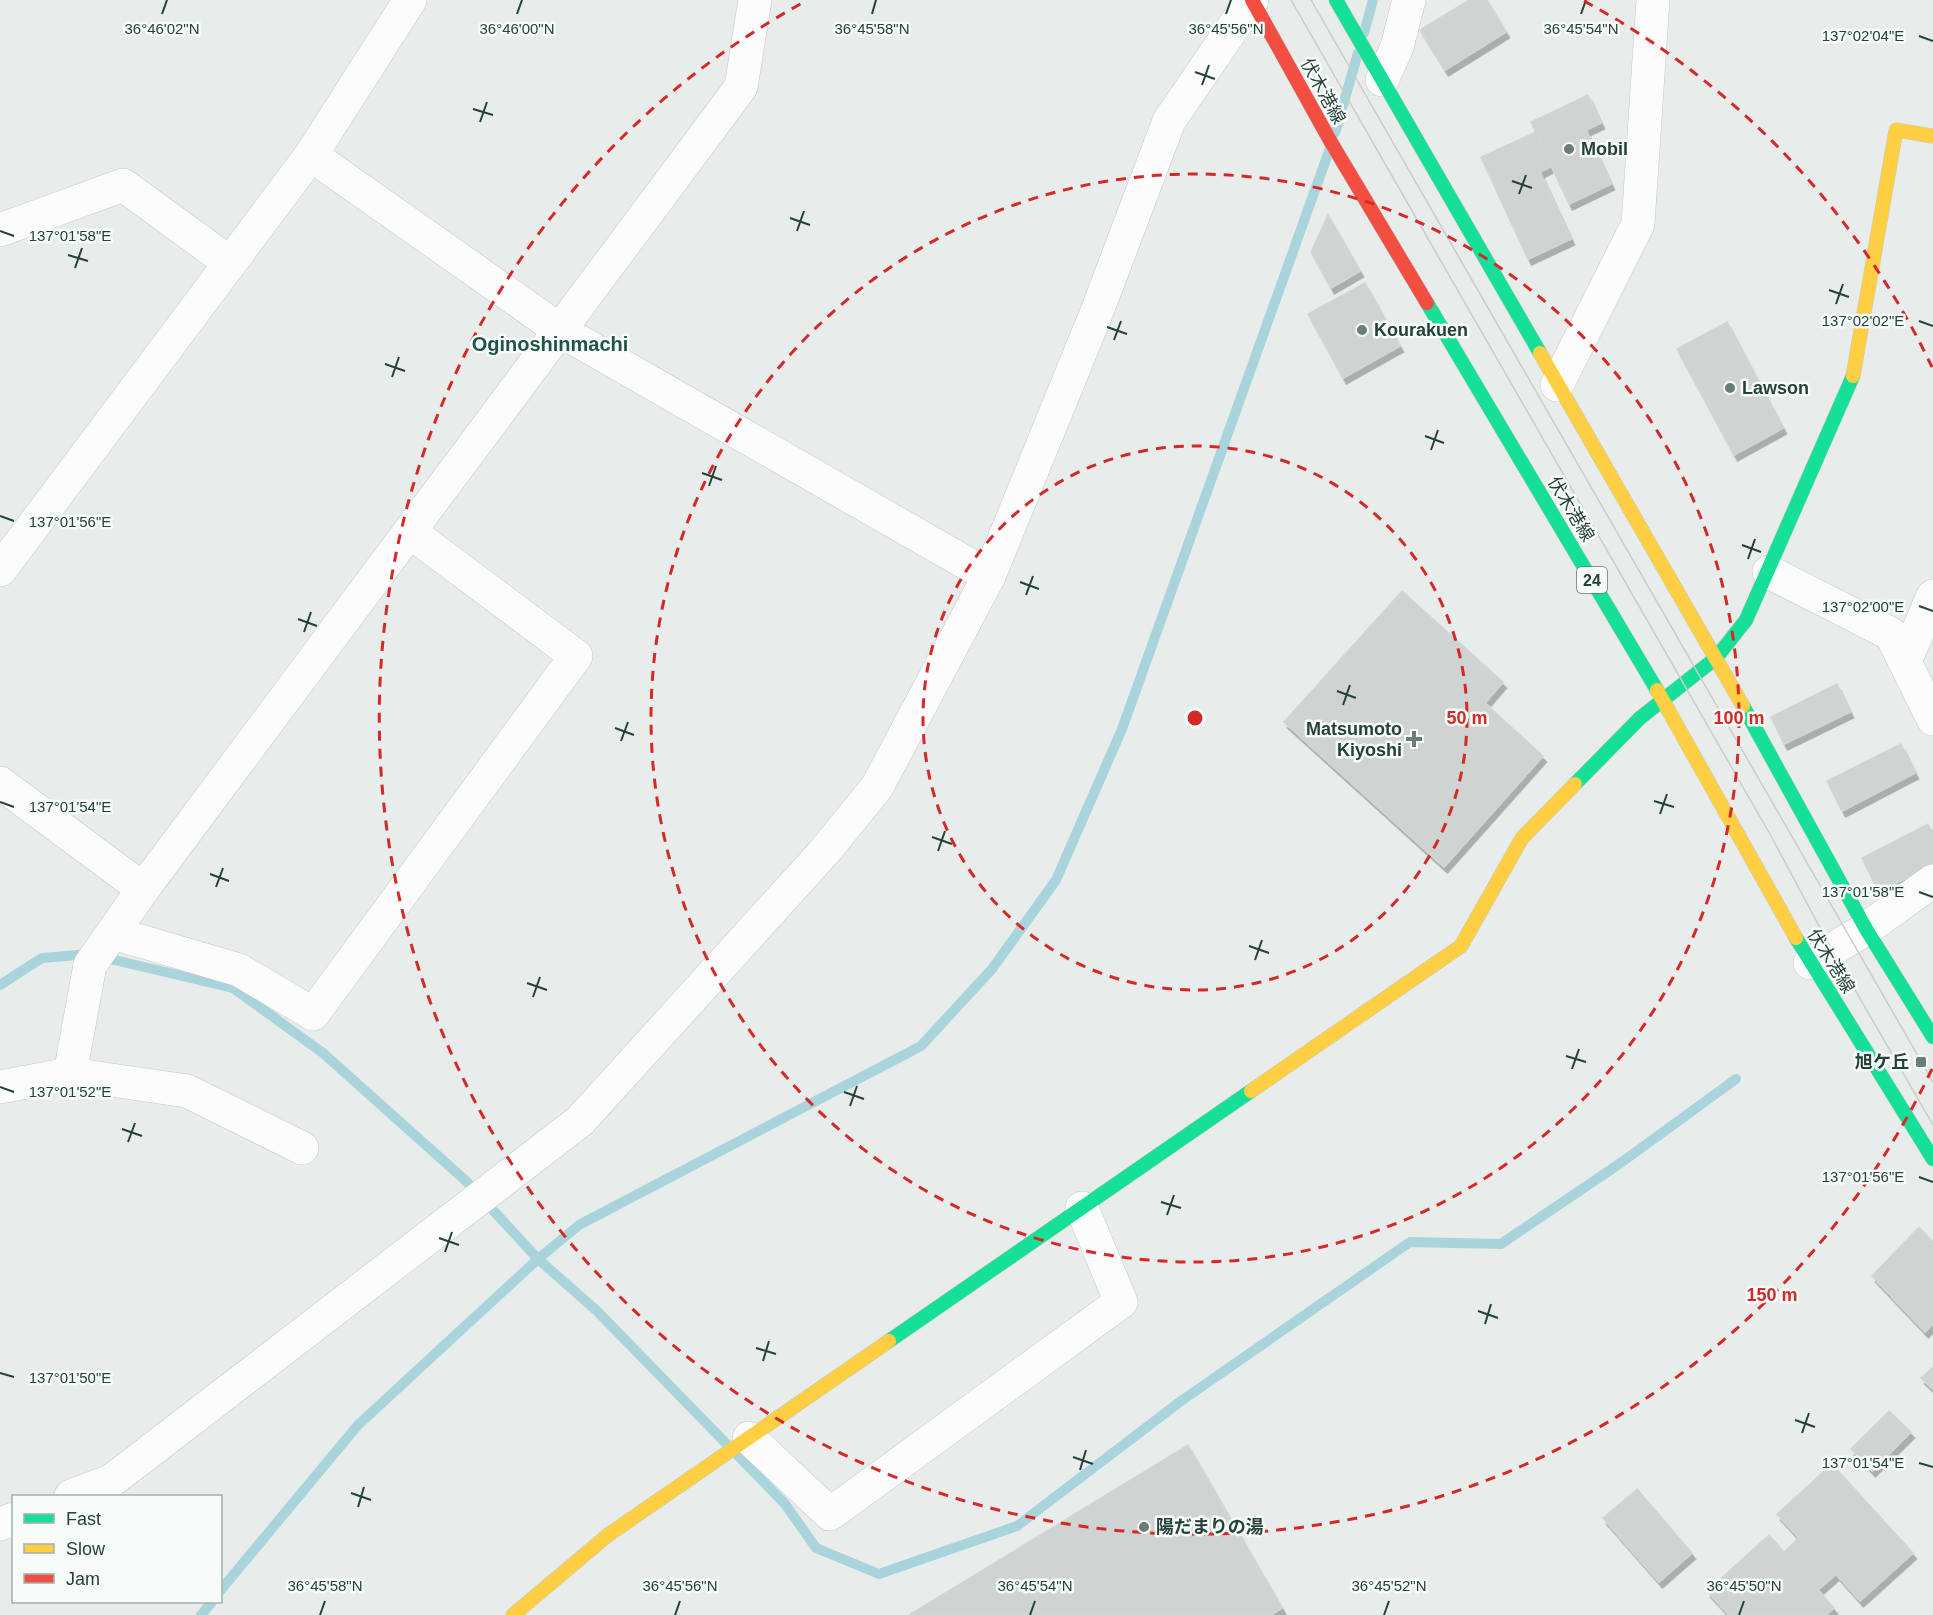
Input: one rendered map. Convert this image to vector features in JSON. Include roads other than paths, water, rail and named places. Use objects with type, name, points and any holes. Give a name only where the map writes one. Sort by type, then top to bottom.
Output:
[{"type":"main road","name":"伏木港線","points":[[1252,0],[1332,144],[1664,701],[1810,963],[1933,1159]]},
{"type":"main road","points":[[1336,0],[1716,658],[1866,929],[1933,1037]]},
{"type":"main road","points":[[513,1615],[608,1535],[1461,946],[1522,838],[1640,718],[1716,658],[1746,620],[1769,572],[1856,368],[1896,130],[1933,136]]},
{"type":"street","points":[[0,570],[311,154],[410,0]]},
{"type":"street","points":[[70,1074],[90,965],[143,889],[741,87],[755,0]]},
{"type":"street","points":[[76,1495],[111,1480],[580,1120],[824,852],[877,787],[989,576],[1096,314],[1169,121],[1252,0]]},
{"type":"street","points":[[1382,80],[1397,47],[1409,0]]},
{"type":"street","points":[[1557,385],[1638,224],[1653,0]]},
{"type":"street","points":[[311,154],[561,331],[989,576]]},
{"type":"street","points":[[0,230],[123,185],[230,263]]},
{"type":"street","points":[[113,933],[239,970],[314,1014],[576,657],[410,532]]},
{"type":"street","points":[[1769,572],[1891,634],[1933,719]]},
{"type":"street","points":[[1905,661],[1933,596]]},
{"type":"street","points":[[0,783],[143,889]]},
{"type":"street","points":[[1810,963],[1866,929],[1933,881]]},
{"type":"street","points":[[0,1087],[70,1074],[187,1091],[302,1148]]},
{"type":"street","points":[[749,1438],[830,1514],[1121,1302],[1082,1208]]},
{"type":"waterway","points":[[1364,33],[1373,0]]},
{"type":"waterway","points":[[1335,133],[1358,53]]},
{"type":"waterway","points":[[222,1589],[358,1425],[538,1259],[579,1225],[921,1046],[992,969],[1056,880],[1122,729],[1329,151]]},
{"type":"waterway","points":[[0,985],[42,958],[89,954],[233,988],[323,1053],[466,1181],[538,1259],[597,1311],[785,1504],[816,1548],[879,1574],[1017,1526],[1181,1401],[1410,1242],[1501,1244],[1622,1162],[1736,1079]]},
{"type":"waterway","points":[[201,1615],[211,1603]]},
{"type":"tram line","points":[[1291,0],[1771,836],[1832,950],[1933,1125]]},
{"type":"tram line","points":[[1311,0],[1933,1082]]},
{"type":"place","name":"Mobil","points":[[1569,149]]},
{"type":"place","name":"Kourakuen","points":[[1362,330]]},
{"type":"place","name":"Lawson","points":[[1730,388]]},
{"type":"place","name":"Matsumoto Kiyoshi","points":[[1414,739]]},
{"type":"place","name":"旭ケ丘","points":[[1921,1062]]},
{"type":"place","name":"陽だまりの湯","points":[[1144,1527]]},
{"type":"district","name":"Oginoshinmachi","points":[[550,344]]}]
